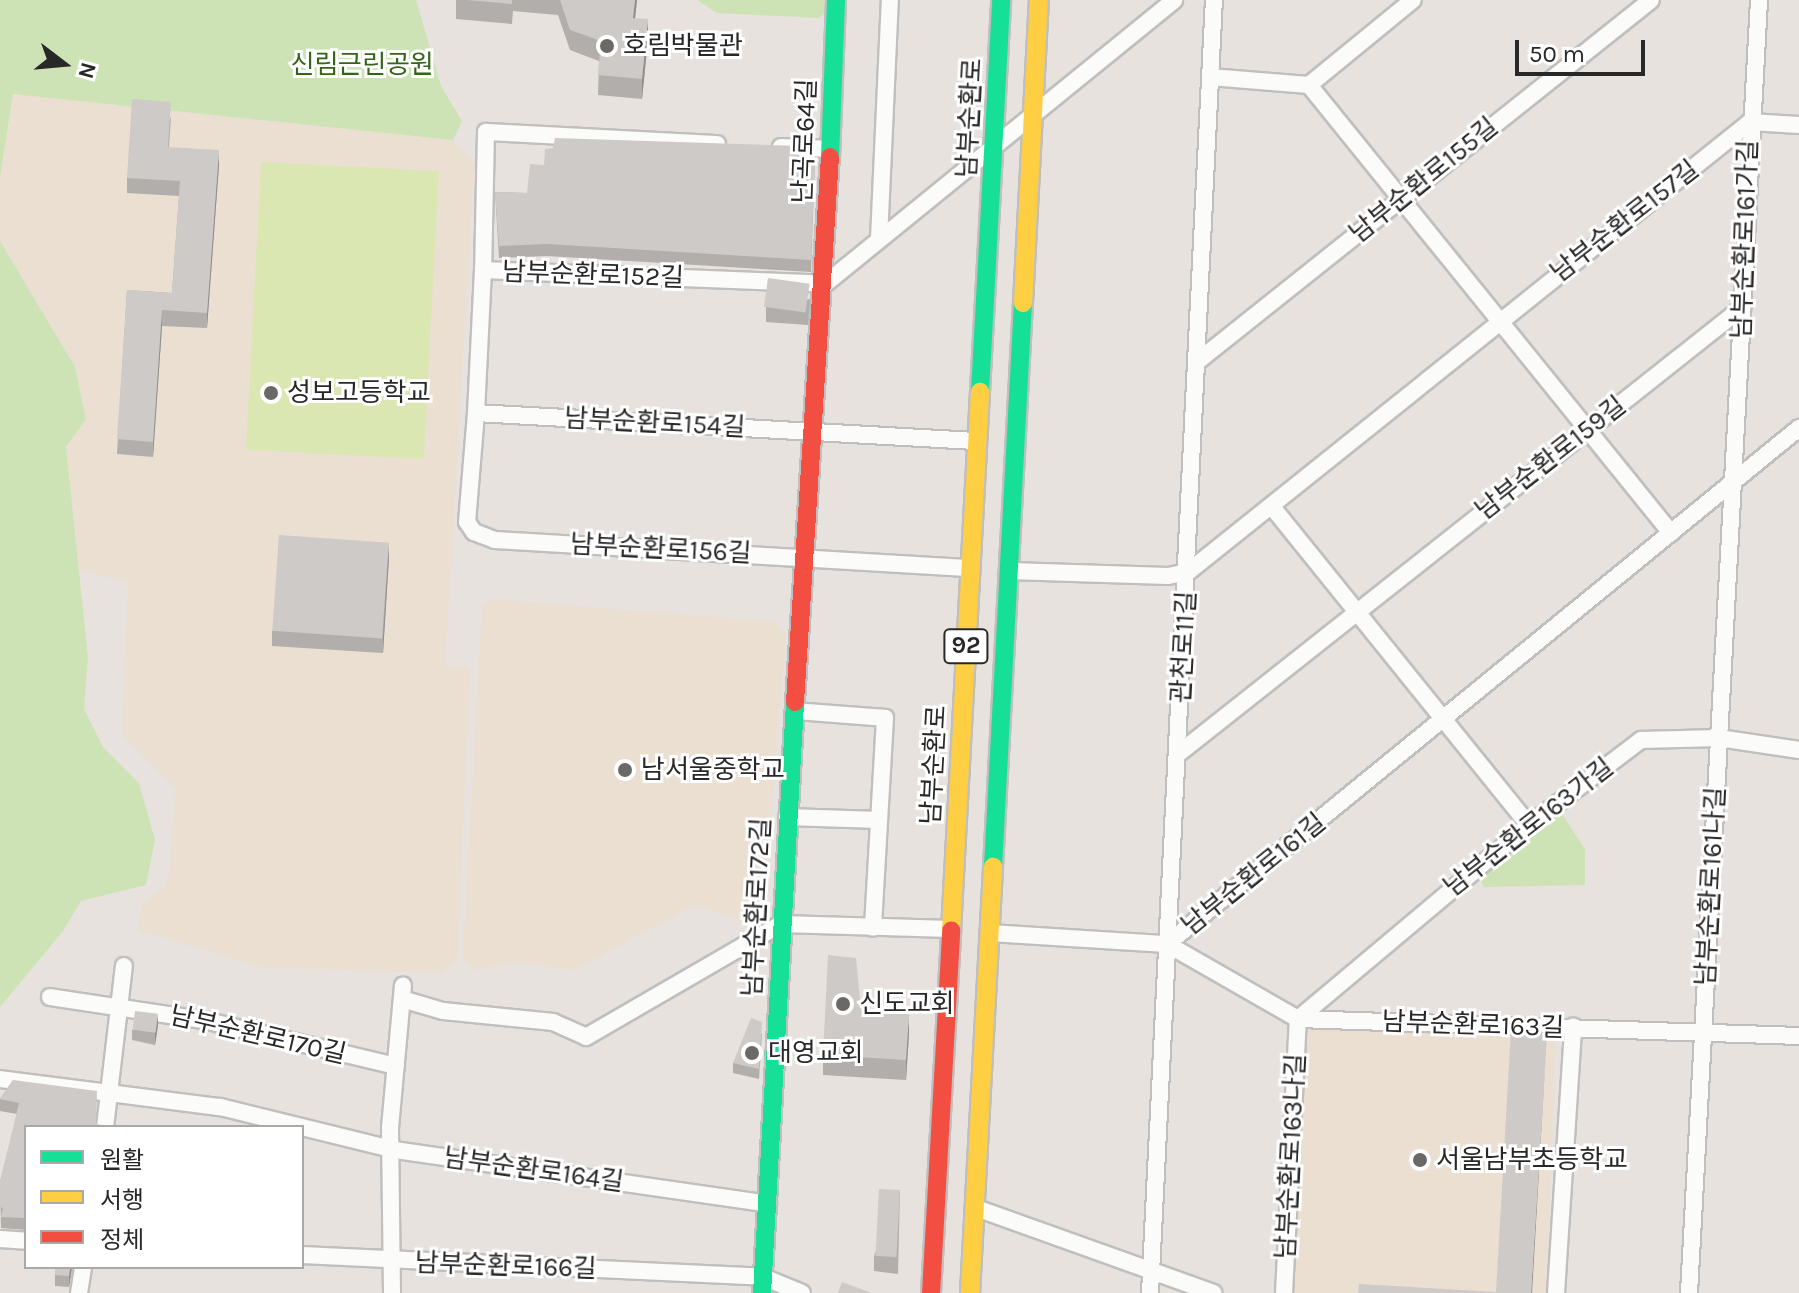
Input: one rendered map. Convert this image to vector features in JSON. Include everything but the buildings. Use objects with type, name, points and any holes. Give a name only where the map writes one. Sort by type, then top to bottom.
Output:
[{"type":"main road","name":"난곡로64길","points":[[825,284],[836,0]]},
{"type":"main road","name":"남부순환로","points":[[931,1293],[1001,0]]},
{"type":"main road","name":"92","points":[[970,1293],[1039,0]]},
{"type":"main road","name":"남부순환로172길","points":[[763,1285],[787,817],[825,284]]},
{"type":"street","points":[[879,239],[890,0]]},
{"type":"street","points":[[825,284],[1174,0]]},
{"type":"street","name":"관천로11길","points":[[1150,1293],[1214,0]]},
{"type":"street","points":[[1210,77],[1309,85],[1413,0]]},
{"type":"street","name":"남부순환로155길","points":[[1198,361],[1651,0]]},
{"type":"street","name":"남부순환로161가길","points":[[1733,479],[1759,0]]},
{"type":"street","points":[[1309,85],[1671,533]]},
{"type":"street","points":[[1750,122],[1799,125]]},
{"type":"street","name":"남부순환로157길","points":[[1188,572],[1273,508],[1499,320],[1750,122]]},
{"type":"street","name":"남부순환로152길","points":[[737,145],[486,132],[483,270],[825,284]]},
{"type":"street","points":[[768,146],[831,149]]},
{"type":"street","points":[[476,413],[483,270]]},
{"type":"street","name":"남부순환로159길","points":[[1178,754],[1357,608],[1743,307]]},
{"type":"street","name":"남부순환로154길","points":[[476,413],[976,441]]},
{"type":"street","name":"남부순환로156길","points":[[476,413],[467,522],[474,532],[495,540],[971,568]]},
{"type":"street","name":"남부순환로161길","points":[[990,933],[1167,944],[1799,428]]},
{"type":"street","name":"남부순환로161나길","points":[[1689,1293],[1733,479]]},
{"type":"street","points":[[1273,508],[1357,608],[1441,722],[1529,825]]},
{"type":"street","points":[[1010,571],[1168,576],[1188,572]]},
{"type":"street","name":"남부순환로","points":[[787,817],[879,820],[885,718],[795,711]]},
{"type":"street","name":"남부순환로163가길","points":[[1298,1019],[1529,825],[1641,740],[1719,738],[1799,750]]},
{"type":"street","points":[[873,928],[879,820]]},
{"type":"street","points":[[392,1293],[395,1150],[390,1128],[402,993],[443,1011],[553,1022],[586,1037],[781,924],[951,929]]},
{"type":"street","name":"남부순환로163길","points":[[1167,944],[1298,1019],[1799,1036]]},
{"type":"street","points":[[105,1125],[124,966]]},
{"type":"street","name":"남부순환로170길","points":[[50,997],[120,1006],[273,1035],[396,1066]]},
{"type":"street","name":"남부순환로163나길","points":[[1284,1293],[1298,1019]]},
{"type":"street","points":[[1556,1293],[1573,1027]]},
{"type":"street","name":"남부순환로164길","points":[[0,1079],[220,1107],[293,1125]]},
{"type":"street","name":"남부순환로164길","points":[[304,1128],[395,1150],[768,1204]]},
{"type":"street","points":[[976,1208],[1213,1293]]},
{"type":"street","points":[[0,1239],[24,1241]]},
{"type":"street","name":"남부순환로166길","points":[[304,1255],[763,1285],[802,1293]]},
{"type":"street","points":[[79,1293],[83,1269]]},
{"type":"shaded area","name":"성보고등학교","points":[[13,94],[453,140],[474,165],[445,666],[470,668],[457,960],[442,973],[261,967],[138,930],[142,902],[164,889],[169,877],[176,789],[122,735],[128,582],[79,570],[66,447],[86,418],[75,367],[0,241],[0,177]]},
{"type":"shaded area","name":"남서울중학교","points":[[490,599],[777,622],[786,634],[762,916],[742,920],[694,905],[574,970],[519,962],[474,970],[463,957],[482,606]]},
{"type":"shaded area","name":"서울남부초등학교","points":[[1298,1019],[1556,1028],[1547,1293],[1288,1293]]},
{"type":"green space","name":"신림근린공원","points":[[0,0],[416,0],[441,86],[462,121],[453,140],[13,94],[0,177]]},
{"type":"green space","points":[[697,0],[828,0],[828,11],[819,18],[717,13]]},
{"type":"green space","points":[[261,162],[439,171],[424,459],[246,450]]},
{"type":"green space","points":[[0,241],[75,367],[86,419],[66,447],[88,657],[84,709],[103,747],[139,783],[155,840],[146,885],[81,901],[63,931],[0,1007]]},
{"type":"green space","points":[[1558,808],[1585,849],[1585,885],[1484,887],[1479,877]]},
{"type":"traffic: fast","points":[[830,157],[836,0]]},
{"type":"traffic: fast","points":[[980,392],[1001,0]]},
{"type":"traffic: fast","points":[[993,867],[1023,303]]},
{"type":"traffic: fast","points":[[762,1293],[795,702]]},
{"type":"traffic: slow","points":[[1023,303],[1039,0]]},
{"type":"traffic: slow","points":[[951,931],[980,392]]},
{"type":"traffic: slow","points":[[970,1293],[993,867]]},
{"type":"traffic: jam","points":[[795,702],[830,157]]},
{"type":"traffic: jam","points":[[931,1293],[951,931]]},
{"type":"place","name":"호림박물관","points":[[607,46]]},
{"type":"place","name":"성보고등학교","points":[[271,393]]},
{"type":"place","name":"남서울중학교","points":[[625,770]]},
{"type":"place","name":"신도교회","points":[[843,1004]]},
{"type":"place","name":"대영교회","points":[[752,1053]]},
{"type":"place","name":"서울남부초등학교","points":[[1420,1160]]}]
